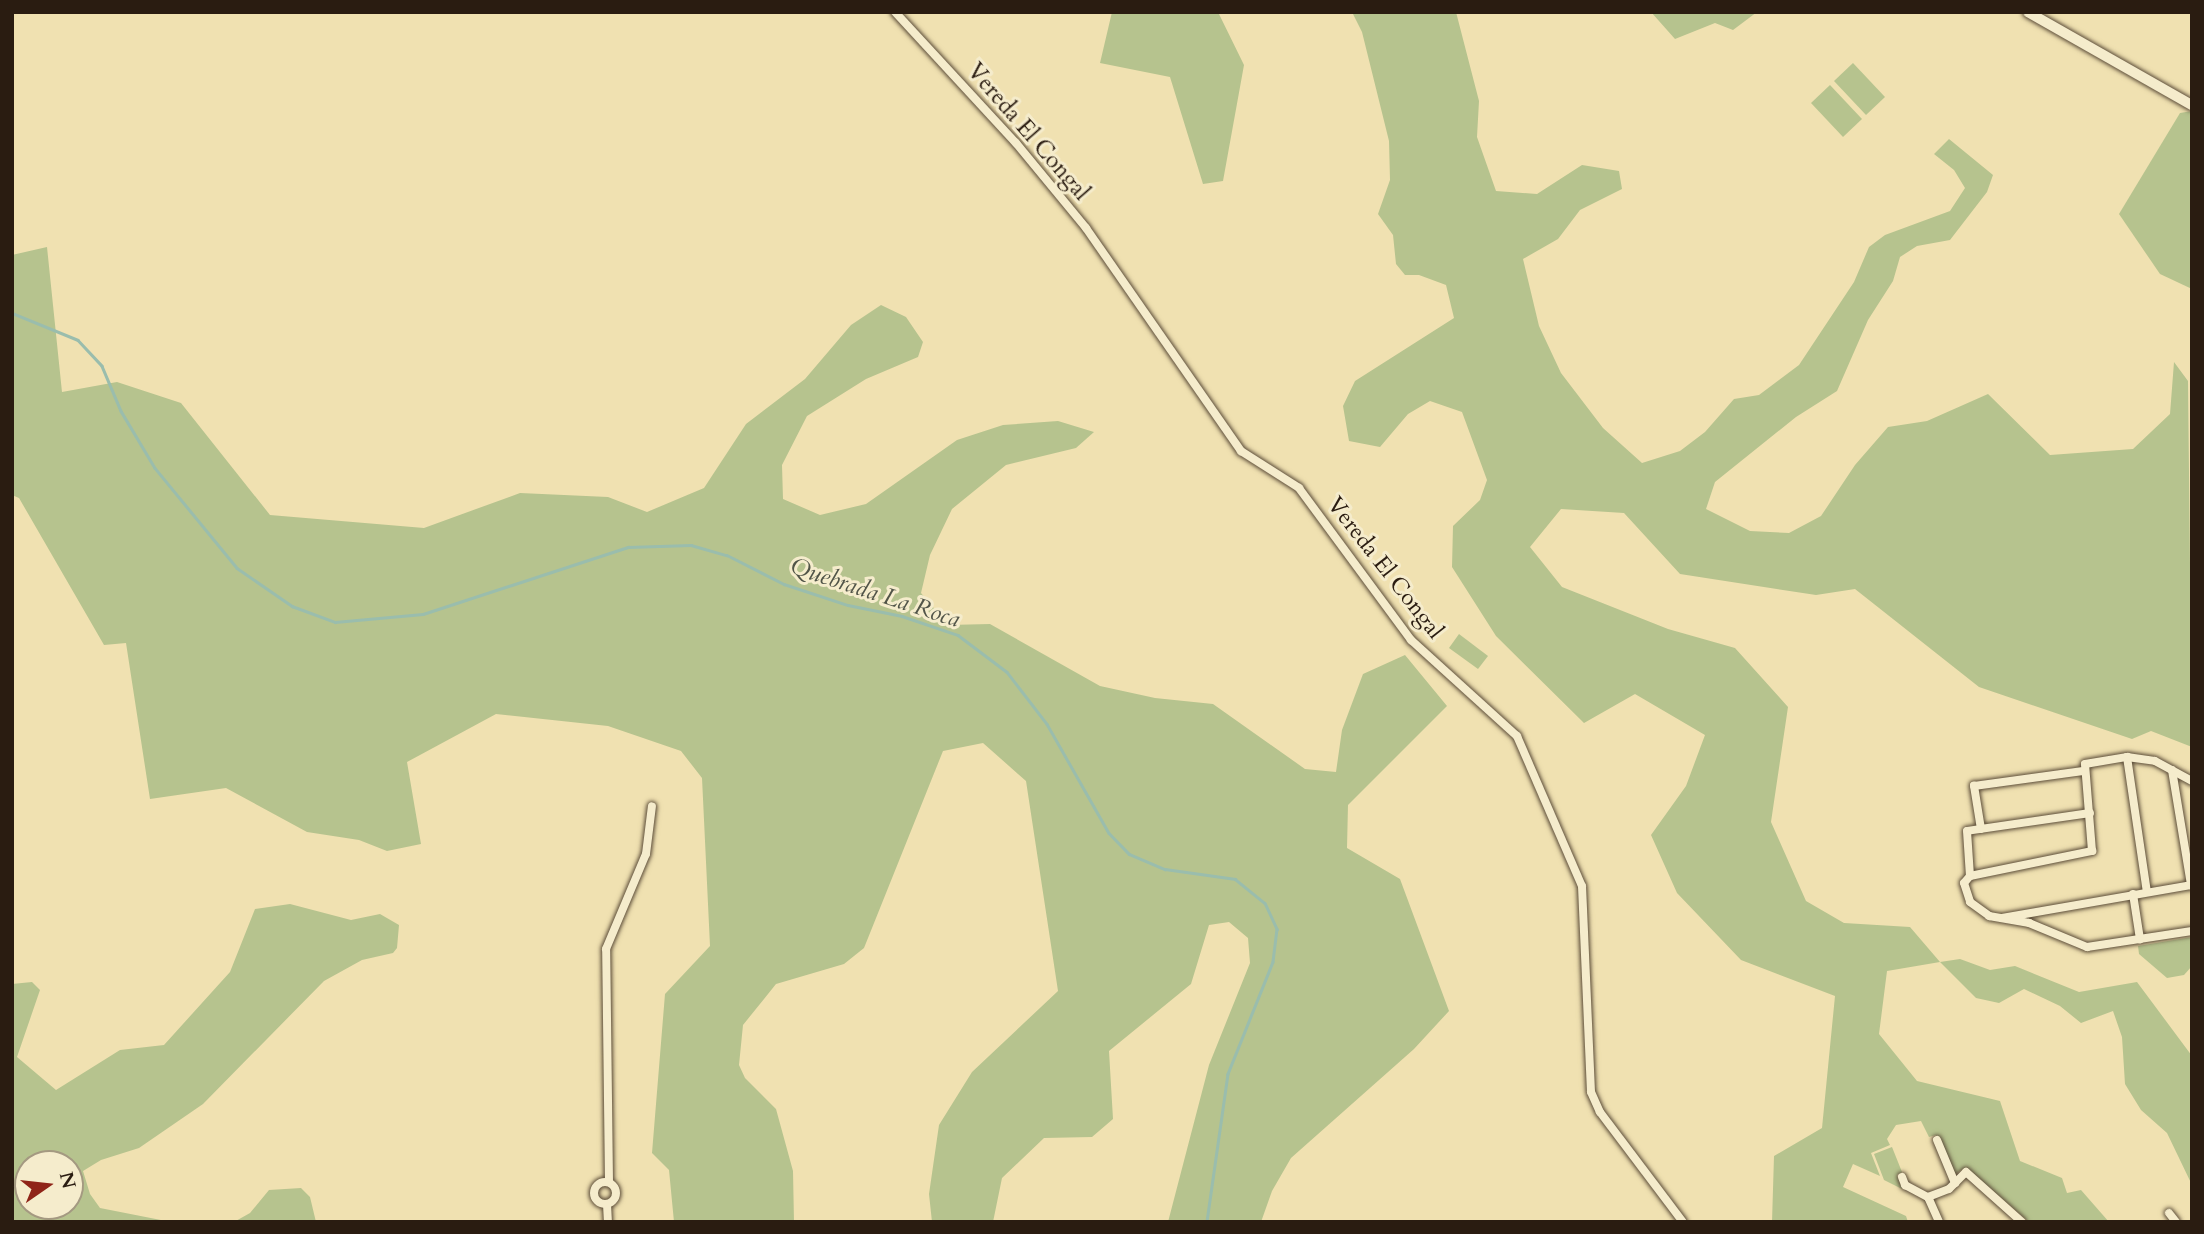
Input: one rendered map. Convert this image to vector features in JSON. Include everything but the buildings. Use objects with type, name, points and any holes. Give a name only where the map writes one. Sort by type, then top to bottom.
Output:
[{"type":"main road","points":[[2028,12],[2188,103]]},
{"type":"street","name":"Vereda El Congal","points":[[895,12],[1016,144],[1086,228],[1241,451],[1299,488],[1411,640],[1517,736],[1582,886],[1591,1092],[1600,1112],[1682,1222]]},
{"type":"street","points":[[2127,757],[2147,892]]},
{"type":"street","points":[[1980,829],[1974,786],[2083,771],[2091,762],[2127,757],[2155,761],[2192,781]]},
{"type":"street","points":[[2002,918],[2191,885],[2172,770]]},
{"type":"street","points":[[2083,771],[2095,842],[2087,855],[1970,876],[1964,883],[1970,902],[1977,910],[2087,947],[2192,931]]},
{"type":"street","points":[[608,1222],[607,1204],[617,1194],[609,1182],[606,949],[646,854],[652,806]]},
{"type":"street","points":[[1970,876],[1965,836],[1967,831],[2090,813]]},
{"type":"street","points":[[2133,894],[2140,939]]},
{"type":"street","points":[[1937,1140],[1955,1183]]},
{"type":"street","points":[[1928,1197],[1955,1183],[1966,1172],[2022,1222]]},
{"type":"street","points":[[1902,1177],[1905,1185],[1928,1197],[1939,1222]]},
{"type":"street","points":[[607,1204],[597,1201],[594,1191],[601,1182],[609,1182]]},
{"type":"street","points":[[2169,1213],[2176,1222]]},
{"type":"green space","points":[[1112,12],[1218,12],[1244,65],[1223,181],[1203,184],[1170,77],[1100,63]]},
{"type":"green space","points":[[1352,12],[1456,12],[1479,101],[1477,137],[1496,191],[1537,194],[1582,165],[1619,171],[1622,189],[1580,210],[1558,239],[1523,259],[1539,326],[1561,373],[1603,428],[1642,463],[1680,451],[1705,432],[1734,399],[1759,395],[1799,365],[1854,282],[1869,247],[1885,235],[1950,211],[1965,188],[1954,170],[1934,154],[1949,139],[1993,175],[1987,192],[1950,240],[1917,246],[1900,257],[1893,281],[1868,320],[1837,391],[1796,417],[1715,482],[1706,509],[1750,531],[1789,533],[1821,516],[1855,465],[1888,427],[1927,421],[1988,394],[2050,455],[2133,449],[2170,414],[2174,362],[2188,381],[2192,747],[2151,731],[2132,739],[1979,687],[1855,589],[1816,595],[1680,574],[1624,513],[1561,509],[1530,547],[1562,587],[1668,629],[1735,648],[1788,707],[1771,822],[1806,901],[1844,923],[1910,927],[1940,962],[1887,971],[1879,1034],[1917,1081],[2000,1101],[2020,1161],[2062,1178],[2067,1193],[2081,1190],[2109,1222],[2029,1222],[1966,1167],[1955,1174],[1936,1135],[1929,1137],[1921,1121],[1896,1125],[1887,1139],[1890,1145],[1871,1153],[1880,1176],[1853,1164],[1843,1187],[1906,1216],[1908,1222],[1772,1222],[1774,1156],[1822,1128],[1835,996],[1741,960],[1677,893],[1651,835],[1686,786],[1705,735],[1635,694],[1584,723],[1496,636],[1452,567],[1453,526],[1480,500],[1487,480],[1462,412],[1430,401],[1408,414],[1380,447],[1349,441],[1343,406],[1355,381],[1454,318],[1446,285],[1419,275],[1405,275],[1396,264],[1393,235],[1378,214],[1390,180],[1389,141],[1362,32]]},
{"type":"green space","points":[[1651,12],[1757,12],[1733,30],[1715,23],[1675,39]]},
{"type":"green space","points":[[1853,63],[1885,97],[1866,115],[1834,81]]},
{"type":"green space","points":[[1830,85],[1862,119],[1843,137],[1811,103]]},
{"type":"green space","points":[[2192,111],[2192,289],[2160,274],[2119,214],[2180,113]]},
{"type":"green space","points":[[47,247],[62,392],[117,382],[181,403],[270,515],[424,528],[520,493],[608,497],[647,512],[704,488],[746,424],[805,379],[851,325],[881,305],[906,317],[923,342],[918,357],[866,379],[807,416],[782,465],[783,499],[820,515],[866,504],[957,440],[1003,425],[1058,421],[1094,432],[1076,448],[1006,465],[952,509],[930,555],[921,593],[948,625],[990,624],[1100,686],[1155,698],[1213,704],[1305,769],[1336,772],[1342,730],[1363,674],[1405,655],[1447,706],[1348,805],[1347,848],[1400,879],[1449,1011],[1414,1049],[1291,1158],[1272,1191],[1261,1222],[1168,1222],[1209,1065],[1250,963],[1248,938],[1229,922],[1209,925],[1191,984],[1109,1051],[1113,1119],[1092,1137],[1044,1138],[1002,1178],[993,1222],[932,1222],[929,1194],[939,1125],[972,1072],[1058,991],[1026,781],[983,743],[943,751],[864,948],[844,964],[776,984],[743,1025],[739,1065],[745,1078],[776,1109],[793,1171],[794,1222],[674,1222],[669,1170],[652,1153],[665,994],[710,946],[702,778],[681,751],[608,726],[496,714],[407,762],[421,844],[387,851],[359,840],[307,832],[226,788],[150,799],[126,643],[104,645],[19,498],[12,495],[12,255]]},
{"type":"green space","points":[[1459,634],[1488,656],[1478,669],[1449,648]]},
{"type":"green space","points":[[290,904],[351,920],[380,914],[399,925],[397,948],[393,953],[362,960],[324,981],[203,1104],[139,1148],[101,1160],[84,1170],[84,1150],[14,1150],[14,1220],[84,1220],[84,1174],[90,1194],[100,1208],[171,1222],[12,1222],[12,984],[32,982],[40,990],[17,1057],[56,1090],[120,1050],[164,1045],[230,972],[255,909]]},
{"type":"green space","points":[[2192,937],[2192,966],[2184,975],[2167,978],[2139,954],[2138,946]]},
{"type":"green space","points":[[1960,959],[1990,970],[2015,966],[2079,992],[2137,982],[2192,1056],[2192,1185],[2167,1133],[2141,1110],[2125,1084],[2122,1037],[2113,1011],[2081,1023],[2060,1006],[2024,989],[1999,1003],[1976,998],[1940,962]]},
{"type":"green space","points":[[1892,1147],[1902,1172],[1897,1175],[1902,1189],[1884,1180],[1874,1154]]},
{"type":"green space","points":[[301,1188],[310,1197],[316,1222],[234,1222],[250,1213],[269,1190]]},
{"type":"waterway","name":"Quebrada La Roca","points":[[12,313],[78,340],[102,366],[121,411],[155,468],[237,568],[292,606],[335,622],[423,614],[628,547],[691,545],[727,555],[784,584],[848,605],[902,616],[958,635],[1007,672],[1047,724],[1109,833],[1129,854],[1165,869],[1235,879],[1265,903],[1277,929],[1273,962],[1228,1074],[1207,1222]]}]
